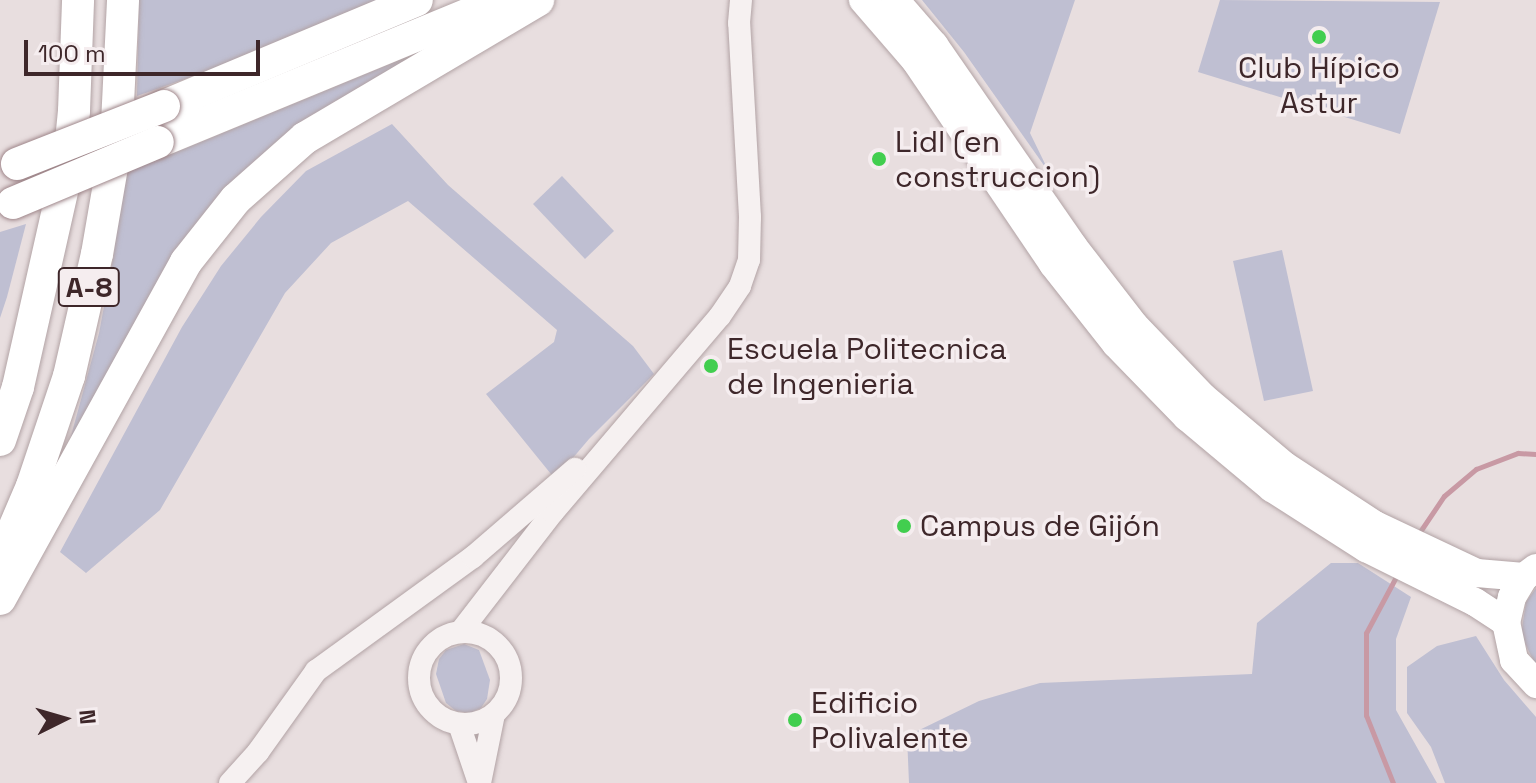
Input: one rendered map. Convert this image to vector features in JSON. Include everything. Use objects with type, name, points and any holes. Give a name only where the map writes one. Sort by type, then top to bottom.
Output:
[{"type":"highway","name":"A-8","points":[[0,440],[18,387],[69,161],[78,0]]},
{"type":"highway","name":"A-8","points":[[0,561],[32,486],[69,376],[97,254],[116,144],[123,0]]},
{"type":"highway","points":[[9,167],[417,0]]},
{"type":"highway","points":[[6,205],[502,0]]},
{"type":"highway","points":[[0,599],[186,262],[236,199],[305,138],[538,0]]},
{"type":"highway","points":[[0,369],[56,211]]},
{"type":"main road","points":[[863,0],[915,60],[1053,264],[1116,344],[1187,417],[1272,488],[1448,576],[1475,602],[1506,622]]},
{"type":"main road","points":[[895,0],[934,45],[1073,246],[1134,325],[1203,397],[1370,537]]},
{"type":"main road","points":[[1448,576],[1499,578],[1530,573]]},
{"type":"main road","points":[[1530,573],[1512,597],[1506,622],[1514,660],[1536,684]]},
{"type":"street","points":[[732,0],[739,23]]},
{"type":"street","points":[[461,631],[553,512],[720,316],[740,286],[749,260],[750,217],[739,23],[741,0]]},
{"type":"street","points":[[230,783],[258,752],[316,671],[473,557],[571,473],[626,413],[647,403]]},
{"type":"street","points":[[510,525],[531,513],[553,512]]},
{"type":"street","points":[[484,636],[484,617],[510,567]]},
{"type":"street","points":[[479,783],[494,714],[509,689],[511,673],[506,657],[484,636],[461,631],[445,635],[429,648],[421,662],[418,682],[423,697],[436,714],[459,724],[475,723],[494,714]]},
{"type":"street","points":[[459,724],[479,783]]},
{"type":"shaded area","points":[[139,0],[377,0],[219,67],[137,96]]},
{"type":"shaded area","points":[[922,0],[1075,0],[1030,133],[1050,174],[964,52]]},
{"type":"shaded area","name":"Club Hípico Astur","points":[[1220,0],[1440,2],[1400,134],[1198,72]]},
{"type":"shaded area","points":[[441,43],[214,214],[61,473],[99,333],[114,253],[123,174]]},
{"type":"shaded area","points":[[392,124],[448,185],[633,346],[654,374],[589,439],[555,479],[486,394],[554,342],[557,330],[408,201],[331,243],[285,293],[160,510],[86,573],[60,552],[182,327],[221,266],[261,217],[306,171]]},
{"type":"shaded area","points":[[562,176],[614,231],[585,259],[533,204]]},
{"type":"shaded area","points":[[26,224],[7,297],[0,318],[0,232]]},
{"type":"shaded area","points":[[1282,250],[1313,391],[1264,401],[1233,261]]},
{"type":"shaded area","points":[[1331,563],[1358,563],[1411,597],[1396,639],[1396,710],[1437,783],[909,783],[907,736],[979,701],[1040,683],[1252,674],[1257,623]]},
{"type":"shaded area","points":[[1536,588],[1536,666],[1521,635],[1526,602]]},
{"type":"shaded area","points":[[1476,636],[1504,680],[1536,717],[1536,783],[1445,783],[1431,747],[1407,713],[1407,667],[1437,646]]},
{"type":"shaded area","points":[[464,644],[479,650],[490,680],[487,699],[481,708],[470,713],[456,711],[446,703],[436,674],[439,659],[446,650]]},
{"type":"waterway","points":[[1417,536],[1444,496],[1476,469],[1518,453],[1536,454]]},
{"type":"waterway","points":[[1393,783],[1366,715],[1366,633],[1398,573]]},
{"type":"place","name":"Club Hípico Astur","points":[[1319,37]]},
{"type":"place","name":"Lidl (en construccion)","points":[[879,159]]},
{"type":"place","name":"Escuela Politecnica de Ingenieria","points":[[711,366]]},
{"type":"place","name":"Campus de Gijón","points":[[904,526]]},
{"type":"place","name":"Edificio Polivalente","points":[[795,720]]}]
